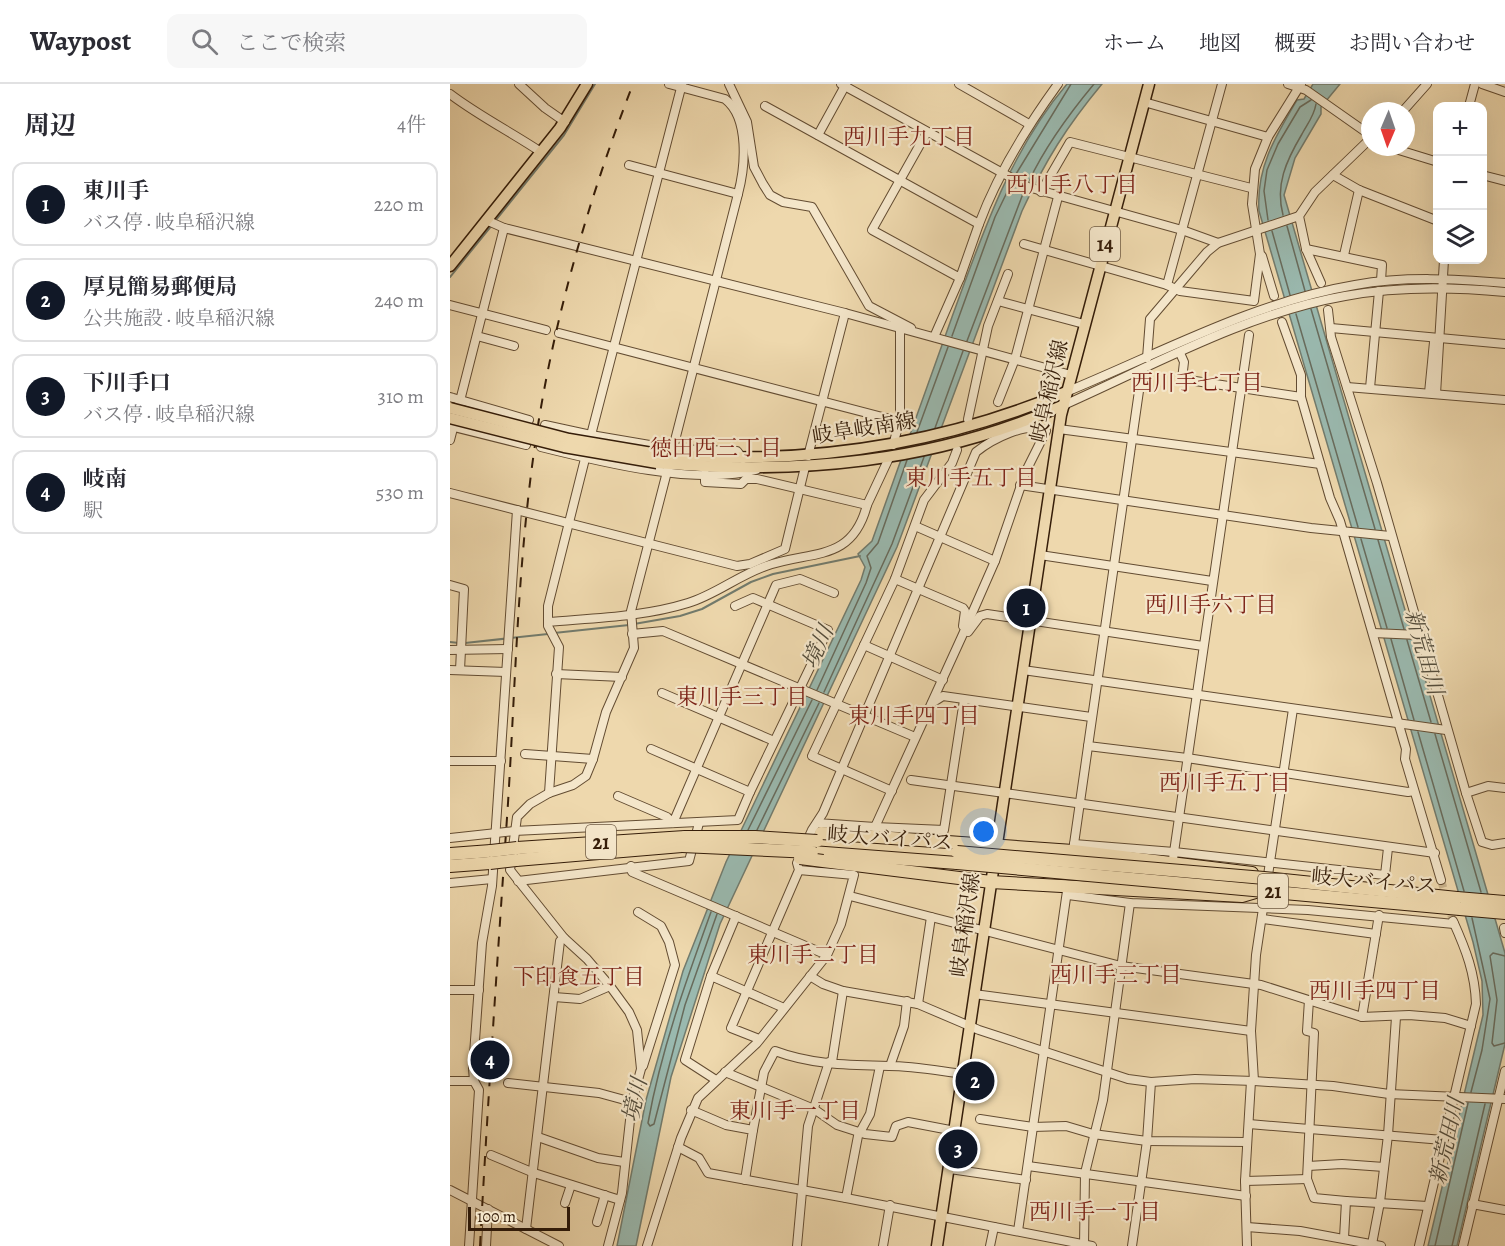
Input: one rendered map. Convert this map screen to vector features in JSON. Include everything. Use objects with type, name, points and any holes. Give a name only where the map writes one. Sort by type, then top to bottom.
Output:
[{"type":"highway","name":"21","points":[[770,832],[817,837],[997,847],[1073,848],[1246,871],[1263,884],[1242,896],[1067,892],[762,854],[753,843],[770,832]]},
{"type":"highway","name":"岐大バイパス","points":[[450,868],[457,856],[491,857],[684,842],[753,843],[817,837],[957,857],[1263,884],[1505,902]]},
{"type":"highway","name":"岐大バイパス","points":[[1263,884],[1505,912]]},
{"type":"main road","points":[[450,266],[565,122],[587,84]]},
{"type":"main road","name":"岐阜稲沢線","points":[[937,1246],[1059,429],[1066,392],[1149,84]]},
{"type":"main road","name":"岐阜岐南線","points":[[450,408],[658,459],[807,462],[891,458],[1066,392]]},
{"type":"main road","name":"岐阜岐南線","points":[[451,424],[564,447],[759,469],[896,444],[941,441],[999,429],[1064,405]]},
{"type":"street","points":[[519,84],[565,122]]},
{"type":"street","points":[[669,84],[725,99],[736,114],[743,144],[744,167],[672,450]]},
{"type":"street","points":[[729,84],[747,122],[754,167],[770,195],[783,202],[812,207],[869,306],[910,327],[912,331]]},
{"type":"street","points":[[959,84],[1029,123]]},
{"type":"street","points":[[937,338],[979,224],[1001,174],[1029,123],[1058,84]]},
{"type":"street","points":[[1170,286],[1182,230],[1222,84]]},
{"type":"street","points":[[1288,84],[1302,87],[1361,130]]},
{"type":"street","points":[[1411,102],[1427,84]]},
{"type":"street","points":[[1470,102],[1475,84]]},
{"type":"street","points":[[1482,84],[1505,92]]},
{"type":"street","points":[[818,135],[844,85],[1001,174],[1040,192],[1182,230],[1218,243]]},
{"type":"street","points":[[549,793],[559,647],[548,624],[548,606],[682,86]]},
{"type":"street","points":[[1024,244],[1170,286],[1254,301],[1260,254],[1251,188],[1255,170],[1268,136],[1302,87]]},
{"type":"street","points":[[450,94],[484,119],[514,134],[541,152]]},
{"type":"street","points":[[1144,102],[1268,136]]},
{"type":"street","points":[[765,106],[979,224]]},
{"type":"street","points":[[927,132],[872,230],[960,278]]},
{"type":"street","points":[[1040,192],[1070,142],[1251,188]]},
{"type":"street","points":[[1147,358],[1150,319],[1170,286],[1218,243],[1296,217],[1315,192],[1361,146]]},
{"type":"street","points":[[1415,155],[1433,161]]},
{"type":"street","points":[[629,165],[738,194]]},
{"type":"street","points":[[1333,175],[1359,190],[1433,219]]},
{"type":"street","points":[[1487,176],[1505,181]]},
{"type":"street","points":[[1344,255],[1359,190]]},
{"type":"street","points":[[998,402],[1015,359],[1058,197]]},
{"type":"street","points":[[1296,217],[1306,249],[1321,283]]},
{"type":"street","points":[[487,221],[502,227],[845,313],[1071,375]]},
{"type":"street","points":[[450,440],[451,424],[460,400],[483,313],[502,227]]},
{"type":"street","points":[[1306,249],[1344,255],[1382,265],[1370,388]]},
{"type":"street","points":[[1260,254],[1274,296]]},
{"type":"street","points":[[1432,393],[1434,342],[1438,338],[1444,264]]},
{"type":"street","points":[[968,419],[980,350],[1008,274]]},
{"type":"street","points":[[1442,283],[1505,292]]},
{"type":"street","points":[[1066,392],[1147,358],[1282,307],[1318,297],[1380,286],[1505,283]]},
{"type":"street","points":[[998,301],[1084,324]]},
{"type":"street","points":[[450,305],[546,330]]},
{"type":"street","points":[[1064,405],[1282,307]]},
{"type":"street","points":[[1328,310],[1331,337],[1443,729],[1482,842],[1486,845],[1505,843]]},
{"type":"street","points":[[450,493],[737,566],[750,564],[785,549],[845,313]]},
{"type":"street","points":[[1282,322],[1301,375],[1301,397],[1320,464],[1345,532],[1376,632],[1401,725],[1414,791],[1435,854],[1441,880]]},
{"type":"street","points":[[896,444],[900,420],[900,328]]},
{"type":"street","points":[[1331,328],[1505,344]]},
{"type":"street","points":[[559,333],[894,420]]},
{"type":"street","points":[[1174,855],[1249,334]]},
{"type":"street","points":[[477,336],[514,346]]},
{"type":"street","points":[[1180,353],[1184,362],[1182,379],[1301,397]]},
{"type":"street","points":[[1142,370],[1073,848],[1270,863],[1385,875],[1388,848]]},
{"type":"street","points":[[1347,387],[1505,400]]},
{"type":"street","points":[[450,397],[529,420]]},
{"type":"street","points":[[451,424],[526,445]]},
{"type":"street","points":[[545,425],[672,450],[737,451],[742,459]]},
{"type":"street","points":[[759,1039],[731,1028],[800,870],[797,863],[817,837],[841,769],[976,452],[986,444],[1030,427],[1038,427],[1046,431],[1020,485],[995,561],[875,827]]},
{"type":"street","points":[[1059,429],[1320,464]]},
{"type":"street","points":[[541,447],[586,459],[705,474],[727,476],[759,469]]},
{"type":"street","points":[[892,791],[812,756],[895,579],[924,500],[952,463],[957,450]]},
{"type":"street","points":[[548,624],[631,616],[688,603],[765,566],[830,553],[844,546],[856,532],[891,458]]},
{"type":"street","points":[[641,1069],[637,1030],[610,986],[587,959],[564,939],[510,870],[517,817],[530,804],[549,793],[573,785],[586,776],[593,759],[606,712],[634,648],[631,616],[667,470]]},
{"type":"street","points":[[705,474],[705,482],[741,484],[746,479],[757,479],[867,505]]},
{"type":"street","points":[[1020,485],[1345,532],[1387,536]]},
{"type":"street","points":[[469,1246],[479,1090],[474,1081],[482,943],[492,879],[496,833],[517,510]]},
{"type":"street","points":[[915,526],[995,561]]},
{"type":"street","points":[[1040,555],[1212,581]]},
{"type":"street","points":[[674,823],[776,585],[800,579],[834,594]]},
{"type":"street","points":[[895,579],[963,608],[965,611],[963,634]]},
{"type":"street","points":[[450,585],[464,589],[455,670],[506,672]]},
{"type":"street","points":[[450,838],[514,831],[738,820],[828,630],[753,598],[735,606]]},
{"type":"street","points":[[963,634],[980,616],[987,615],[1203,646]]},
{"type":"street","points":[[631,633],[663,631],[915,737]]},
{"type":"street","points":[[1376,632],[1416,635]]},
{"type":"street","points":[[864,645],[943,680]]},
{"type":"street","points":[[457,646],[508,647]]},
{"type":"street","points":[[1023,670],[1401,725],[1443,729]]},
{"type":"street","points":[[556,674],[622,677]]},
{"type":"street","points":[[662,693],[774,741]]},
{"type":"street","points":[[932,704],[943,696],[1091,717]]},
{"type":"street","points":[[817,837],[875,827],[944,830],[964,700]]},
{"type":"street","points":[[1247,1246],[1245,1181],[1252,1081],[1253,984],[1293,709]]},
{"type":"street","points":[[1088,746],[1187,758],[1408,792],[1414,791]]},
{"type":"street","points":[[651,749],[750,792]]},
{"type":"street","points":[[525,754],[593,759]]},
{"type":"street","points":[[450,761],[501,761]]},
{"type":"street","points":[[911,780],[1435,854]]},
{"type":"street","points":[[1466,793],[1488,786],[1505,788]]},
{"type":"street","points":[[618,796],[667,817],[674,823]]},
{"type":"street","points":[[518,881],[689,861],[699,823]]},
{"type":"street","points":[[631,866],[632,872],[827,955]]},
{"type":"street","points":[[647,1246],[678,1147],[691,1110],[698,1098],[759,1039],[834,944],[850,896],[854,875],[800,870]]},
{"type":"street","points":[[450,883],[492,879]]},
{"type":"street","points":[[1018,1231],[1067,892],[1130,903],[1169,901],[1379,915],[1454,923],[1466,947],[1475,978],[1476,1004],[1457,1097],[1443,1140],[1419,1246]]},
{"type":"street","points":[[850,896],[1121,966],[1253,984],[1362,1017],[1446,1018],[1471,1026]]},
{"type":"street","points":[[678,1147],[699,1158],[708,1173],[890,1205],[1087,1246],[1085,1173],[1103,1100],[1130,903]]},
{"type":"street","points":[[608,1246],[620,1200],[632,1102],[675,965],[669,942],[661,926],[638,912]]},
{"type":"street","points":[[716,1080],[686,1060],[711,976],[734,915]]},
{"type":"street","points":[[1362,1017],[1379,915]]},
{"type":"street","points":[[918,1004],[931,917]]},
{"type":"street","points":[[1263,919],[1376,934]]},
{"type":"street","points":[[526,1229],[560,941],[564,939]]},
{"type":"street","points":[[711,976],[784,1008]]},
{"type":"street","points":[[810,976],[823,984],[843,991],[918,1004],[1045,1053],[1128,1079],[1150,1082],[1195,1079],[1311,1084],[1389,1094],[1500,1099]]},
{"type":"street","points":[[554,997],[580,999],[610,986]]},
{"type":"street","points":[[450,990],[479,990]]},
{"type":"street","points":[[797,1246],[808,1126],[830,1062],[843,991]]},
{"type":"street","points":[[974,993],[1251,1031]]},
{"type":"street","points":[[1309,1000],[1307,1031],[1314,1033],[1307,1179],[1314,1198],[1427,1206]]},
{"type":"street","points":[[890,1066],[904,1026],[907,1001]]},
{"type":"street","points":[[1247,1227],[1344,1238],[1376,1245],[1388,1135],[1396,1017]]},
{"type":"street","points":[[745,1180],[764,1072],[775,1051],[803,1062],[830,1062],[863,1067],[890,1066],[964,1074]]},
{"type":"street","points":[[846,1198],[861,1132],[870,1114],[880,1066]]},
{"type":"street","points":[[1462,1246],[1500,1099],[1505,1071]]},
{"type":"street","points":[[725,1072],[814,1109],[837,1125],[861,1132],[892,1137],[896,1126],[908,1122],[955,1131]]},
{"type":"street","points":[[450,1081],[474,1081]]},
{"type":"street","points":[[1132,1246],[1147,1141],[1150,1082]]},
{"type":"street","points":[[508,1083],[599,1093],[632,1102]]},
{"type":"street","points":[[691,1110],[726,1125],[753,1130]]},
{"type":"street","points":[[980,1119],[1033,1126],[1066,1126],[1093,1134],[1147,1141],[1247,1142]]},
{"type":"street","points":[[1249,1124],[1443,1140]]},
{"type":"street","points":[[538,1137],[598,1158],[624,1162]]},
{"type":"street","points":[[490,1155],[534,1173],[620,1200]]},
{"type":"street","points":[[1308,1166],[1342,1164],[1384,1167]]},
{"type":"street","points":[[1028,1166],[1246,1196]]},
{"type":"street","points":[[950,1169],[1026,1180]]},
{"type":"street","points":[[1245,1181],[1307,1179]]},
{"type":"street","points":[[566,1203],[571,1185]]},
{"type":"street","points":[[450,1190],[559,1246]]},
{"type":"street","points":[[597,1222],[605,1196]]},
{"type":"street","points":[[1344,1238],[1346,1201]]},
{"type":"street","points":[[1472,1204],[1505,1210]]},
{"type":"street","points":[[883,1246],[890,1205]]},
{"type":"street","points":[[486,1246],[488,1209]]},
{"type":"street","points":[[990,1246],[994,1227]]},
{"type":"water","points":[[1067,84],[1102,84],[1058,144],[1022,211],[897,547],[720,924],[671,1077],[636,1246],[617,1246],[646,1100],[683,971],[726,862],[861,580],[865,567],[858,554],[872,541],[963,286],[999,195],[1029,137]]},
{"type":"water","points":[[1313,84],[1340,84],[1321,107],[1321,114],[1295,158],[1284,195],[1505,953],[1505,1044],[1457,1246],[1428,1246],[1483,1015],[1482,981],[1473,942],[1259,211],[1261,181],[1269,153],[1297,100],[1304,99]]},
{"type":"waterway","points":[[495,221],[564,135],[595,84]]},
{"type":"waterway","points":[[450,277],[492,225]]},
{"type":"waterway","points":[[634,624],[680,616],[702,609],[751,582],[773,574],[860,556]]},
{"type":"waterway","points":[[554,633],[629,625]]},
{"type":"waterway","points":[[465,643],[548,634]]},
{"type":"waterway","points":[[450,642],[459,643]]},
{"type":"tunnel","points":[[1441,880],[1453,921]]},
{"type":"railway","points":[[480,1246],[522,563],[532,467],[547,376],[577,249],[603,166],[633,84]]},
{"type":"place","name":"東川手","points":[[1026,608]]},
{"type":"place","name":"岐南","points":[[490,1060]]},
{"type":"place","name":"厚見簡易郵便局","points":[[975,1081]]},
{"type":"place","name":"下川手口","points":[[958,1149]]},
{"type":"district","name":"西川手九丁目","points":[[909,137]]},
{"type":"district","name":"西川手八丁目","points":[[1072,185]]},
{"type":"district","name":"西川手七丁目","points":[[1197,383]]},
{"type":"district","name":"徳田西三丁目","points":[[716,448]]},
{"type":"district","name":"東川手五丁目","points":[[971,478]]},
{"type":"district","name":"西川手六丁目","points":[[1211,605]]},
{"type":"district","name":"東川手三丁目","points":[[742,697]]},
{"type":"district","name":"東川手四丁目","points":[[914,716]]},
{"type":"district","name":"西川手五丁目","points":[[1225,783]]},
{"type":"district","name":"東川手二丁目","points":[[813,955]]},
{"type":"district","name":"西川手三丁目","points":[[1116,975]]},
{"type":"district","name":"下印食五丁目","points":[[579,977]]},
{"type":"district","name":"西川手四丁目","points":[[1375,991]]},
{"type":"district","name":"東川手一丁目","points":[[795,1111]]},
{"type":"district","name":"西川手一丁目","points":[[1095,1212]]},
{"type":"water label","name":"境川","points":[[818,647]]},
{"type":"water label","name":"新荒田川","points":[[1424,652]]},
{"type":"water label","name":"境川","points":[[635,1100]]},
{"type":"water label","name":"新荒田川","points":[[1447,1141]]}]
